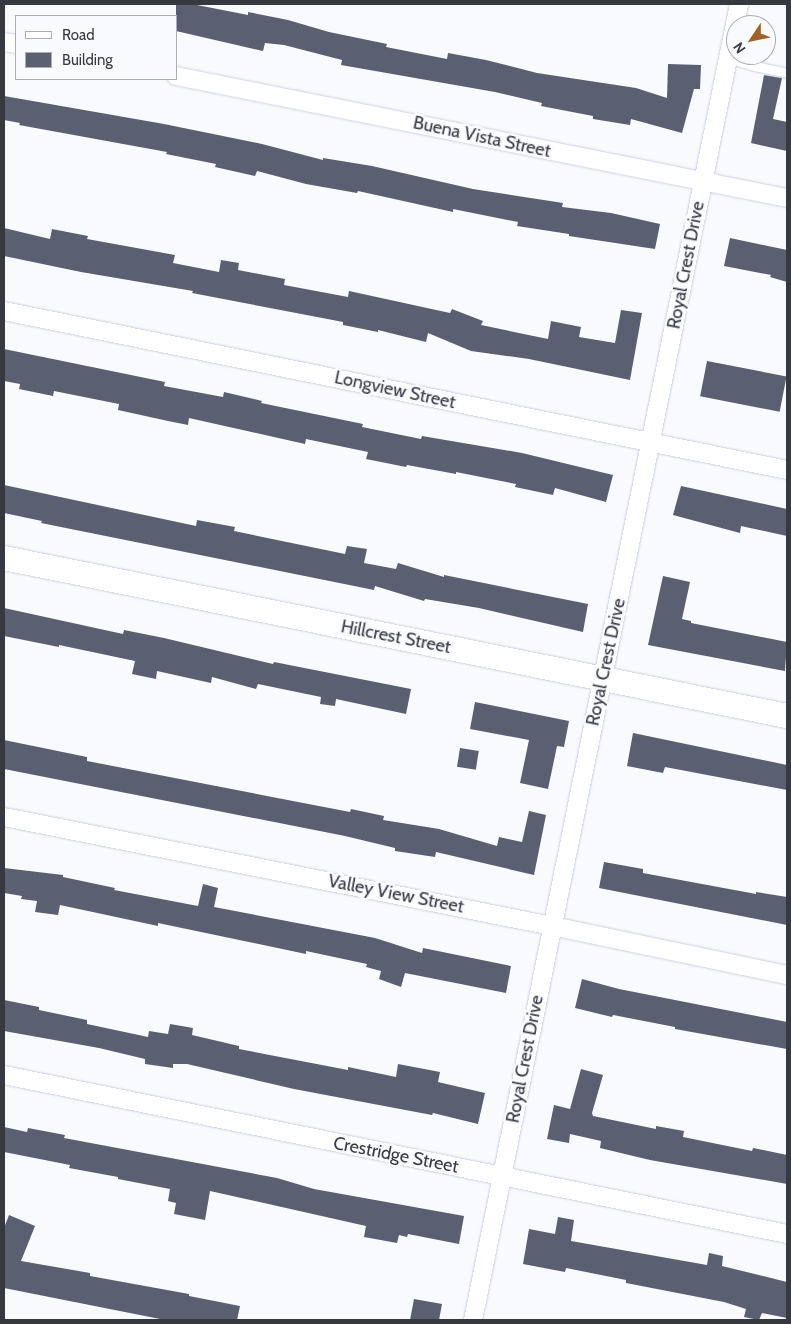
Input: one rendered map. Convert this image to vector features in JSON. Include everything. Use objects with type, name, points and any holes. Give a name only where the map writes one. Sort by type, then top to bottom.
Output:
[{"type":"street","name":"Royal Crest Drive","points":[[473,1320],[727,65]]},
{"type":"street","name":"Buena Vista Street","points":[[178,76],[787,198]]},
{"type":"street","name":"Longview Street","points":[[4,310],[787,470]]},
{"type":"street","name":"Hillcrest Street","points":[[4,558],[787,716]]},
{"type":"street","name":"Valley View Street","points":[[4,816],[787,975]]},
{"type":"street","name":"Crestridge Street","points":[[4,1075],[787,1234]]},
{"type":"lane","points":[[752,65],[787,73]]},
{"type":"building","points":[[176,4],[197,5],[248,15],[248,12],[387,44],[386,47],[447,59],[448,53],[486,60],[537,73],[636,88],[667,98],[668,64],[701,65],[700,89],[694,89],[682,133],[631,119],[630,125],[593,119],[593,116],[541,106],[542,103],[495,92],[341,65],[342,60],[284,45],[265,43],[263,51],[178,31],[178,15],[176,15]]},
{"type":"building","points":[[764,75],[782,78],[773,119],[787,122],[787,151],[751,143]]},
{"type":"building","points":[[4,96],[164,124],[262,144],[323,160],[323,158],[372,166],[473,189],[563,203],[562,207],[611,213],[660,224],[655,249],[517,226],[518,222],[453,209],[453,212],[358,191],[357,193],[306,184],[257,171],[255,176],[215,167],[216,164],[166,154],[167,152],[19,125],[20,123],[4,120]]},
{"type":"building","points":[[4,228],[50,239],[52,229],[88,236],[87,239],[175,255],[173,263],[219,272],[221,260],[239,263],[238,270],[285,279],[284,285],[348,297],[349,291],[450,313],[452,309],[483,321],[481,325],[548,339],[551,321],[581,327],[579,337],[615,343],[621,310],[642,313],[630,380],[529,359],[471,351],[428,333],[426,342],[378,330],[378,332],[343,325],[343,322],[192,293],[193,291],[81,272],[4,256]]},
{"type":"building","points":[[730,238],[787,250],[787,282],[770,277],[771,275],[724,266]]},
{"type":"building","points":[[4,349],[165,382],[164,386],[223,397],[224,392],[262,401],[261,403],[363,424],[362,427],[421,439],[422,436],[522,453],[613,475],[606,502],[555,488],[553,495],[515,487],[516,484],[456,472],[456,474],[407,465],[406,467],[366,459],[368,452],[306,439],[305,444],[189,418],[188,425],[168,421],[118,410],[119,404],[54,391],[53,396],[19,389],[20,384],[4,381]]},
{"type":"building","points":[[707,361],[787,376],[780,412],[700,396]]},
{"type":"building","points":[[4,485],[196,526],[197,520],[235,527],[234,531],[345,554],[347,546],[367,549],[364,563],[396,569],[398,563],[444,577],[444,575],[588,604],[583,632],[479,608],[425,599],[424,601],[375,586],[374,590],[41,523],[42,521],[4,513]]},
{"type":"building","points":[[681,486],[787,509],[787,536],[741,526],[740,533],[673,515]]},
{"type":"building","points":[[663,576],[690,582],[682,619],[691,621],[691,623],[787,642],[785,671],[648,645]]},
{"type":"building","points":[[4,608],[123,634],[124,630],[164,638],[273,664],[274,662],[411,689],[406,714],[336,699],[335,706],[320,704],[321,697],[258,684],[256,689],[212,677],[211,683],[157,671],[156,679],[132,674],[135,661],[4,636]]},
{"type":"building","points":[[475,702],[569,721],[564,747],[557,746],[548,789],[520,783],[529,740],[470,729]]},
{"type":"building","points":[[633,733],[787,765],[787,790],[665,767],[663,773],[627,766]]},
{"type":"building","points":[[4,740],[87,757],[87,761],[350,812],[351,809],[384,816],[383,820],[439,829],[497,846],[499,837],[522,842],[529,811],[546,815],[534,875],[436,852],[435,857],[395,851],[395,848],[345,836],[4,769]]},
{"type":"building","points":[[460,748],[479,751],[476,770],[457,767]]},
{"type":"building","points":[[604,862],[643,869],[643,873],[756,894],[756,892],[787,897],[787,925],[599,888]]},
{"type":"building","points":[[4,868],[63,875],[63,877],[115,888],[114,890],[198,906],[203,884],[218,888],[214,907],[375,938],[422,953],[423,948],[511,966],[506,993],[405,973],[401,987],[379,979],[381,971],[366,967],[367,964],[306,951],[306,954],[60,905],[58,915],[35,912],[37,901],[21,899],[22,896],[4,893]]},
{"type":"building","points":[[582,979],[619,989],[787,1022],[787,1049],[675,1029],[675,1027],[613,1015],[612,1017],[575,1008]]},
{"type":"building","points":[[4,1000],[39,1007],[39,1010],[87,1020],[87,1024],[148,1037],[149,1031],[168,1034],[170,1024],[193,1028],[192,1035],[239,1046],[239,1049],[348,1070],[348,1067],[396,1077],[398,1064],[440,1072],[438,1082],[485,1093],[478,1124],[433,1113],[432,1115],[294,1089],[187,1064],[173,1064],[173,1068],[145,1064],[145,1059],[99,1048],[4,1031]]},
{"type":"building","points":[[581,1069],[603,1075],[592,1113],[593,1116],[656,1129],[656,1126],[684,1131],[683,1137],[752,1151],[753,1148],[787,1155],[787,1184],[650,1160],[600,1148],[601,1141],[570,1134],[569,1143],[547,1139],[554,1105],[570,1109]]},
{"type":"building","points":[[4,1127],[27,1132],[28,1128],[65,1135],[64,1138],[277,1178],[314,1189],[464,1216],[459,1244],[408,1234],[407,1237],[399,1235],[397,1243],[364,1237],[366,1226],[210,1191],[205,1220],[174,1214],[176,1203],[168,1201],[170,1189],[69,1168],[70,1165],[4,1152]]},
{"type":"building","points":[[9,1215],[35,1226],[21,1261],[90,1273],[90,1276],[189,1294],[189,1296],[240,1306],[237,1320],[165,1320],[4,1288],[4,1228]]},
{"type":"building","points":[[558,1217],[574,1220],[571,1241],[707,1265],[709,1253],[723,1256],[722,1266],[787,1282],[787,1318],[762,1313],[759,1320],[744,1317],[746,1309],[724,1302],[626,1283],[626,1280],[566,1268],[565,1272],[523,1264],[529,1229],[555,1234]]},
{"type":"building","points":[[414,1299],[442,1304],[439,1320],[410,1320]]}]
